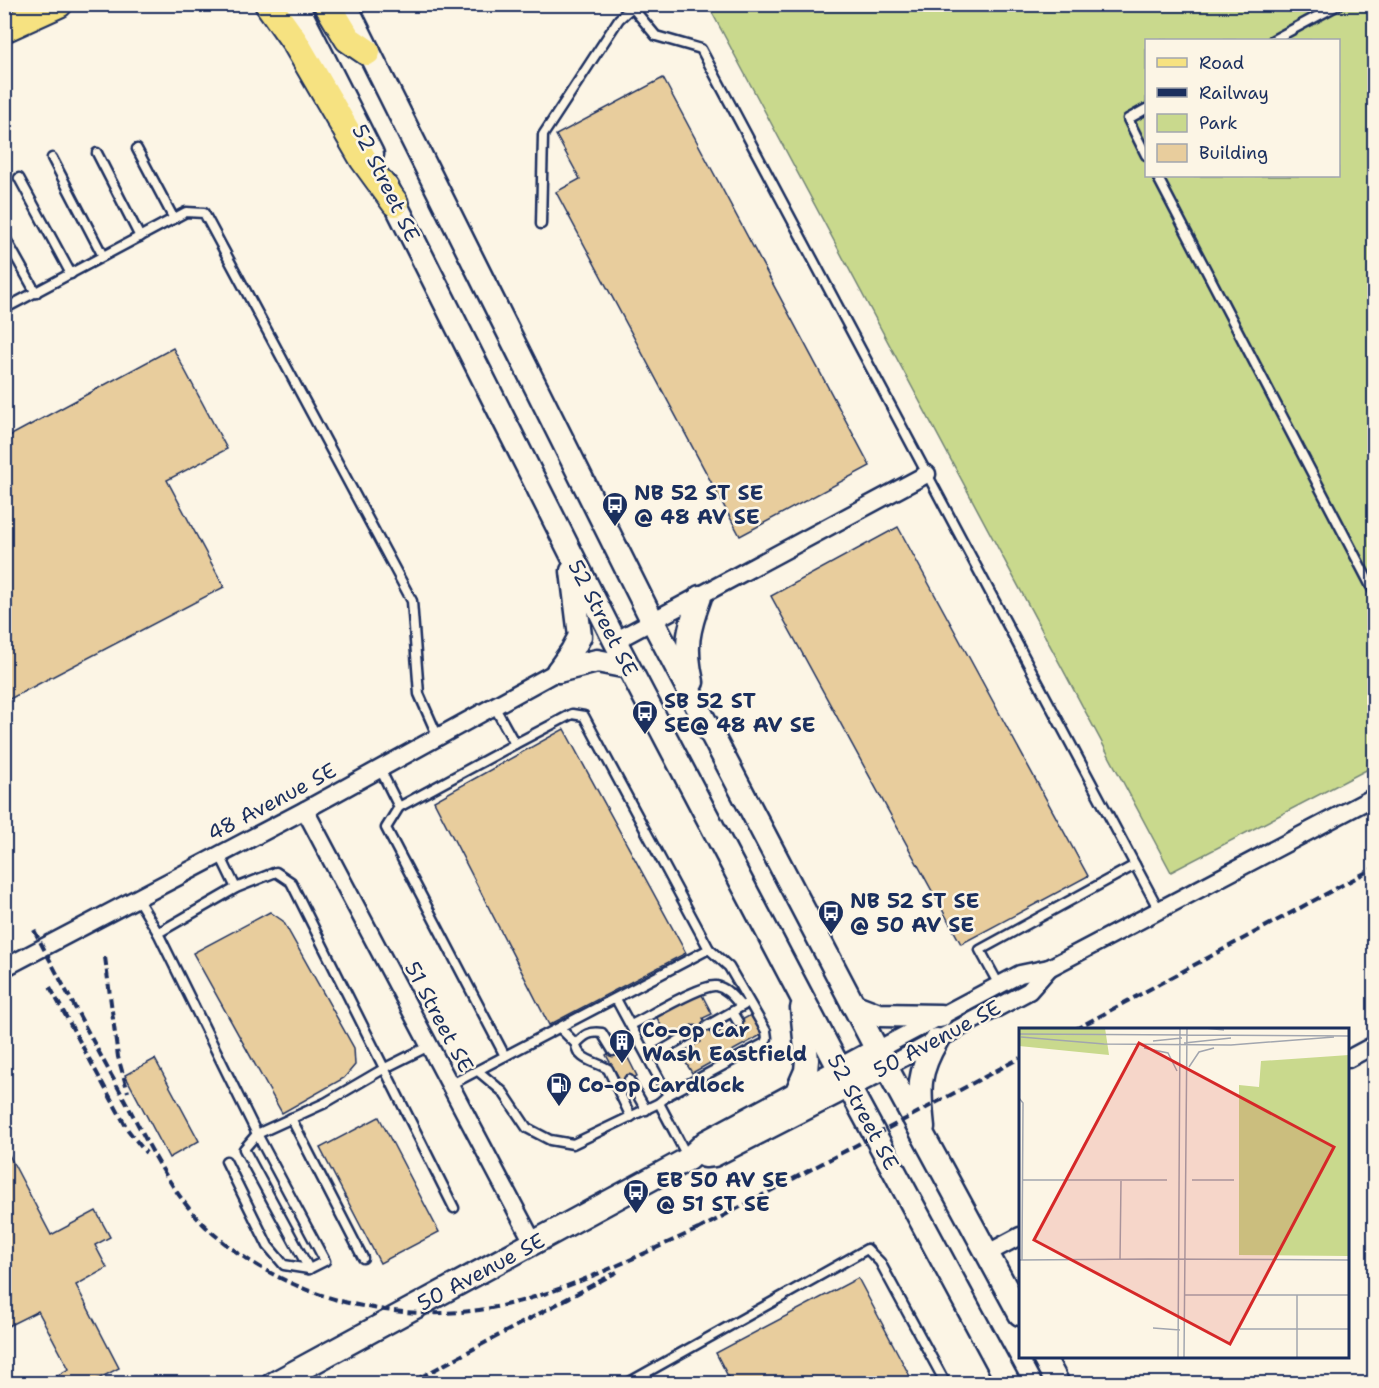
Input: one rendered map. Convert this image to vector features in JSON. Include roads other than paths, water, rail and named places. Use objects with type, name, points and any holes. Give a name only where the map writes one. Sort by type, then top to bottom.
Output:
[{"type":"main road","points":[[4,29],[59,4]]},
{"type":"main road","points":[[268,4],[295,42],[363,159],[395,203]]},
{"type":"main road","name":"52 Street SE","points":[[296,4],[628,667],[844,1078],[1009,1383]]},
{"type":"main road","points":[[342,6],[348,39],[367,52]]},
{"type":"main road","name":"52 Street SE","points":[[367,52],[653,622],[881,1059],[1019,1312]]},
{"type":"main road","points":[[558,671],[580,636],[569,552]]},
{"type":"main road","points":[[698,707],[687,658],[690,623],[700,597]]},
{"type":"main road","points":[[558,671],[597,661],[628,667]]},
{"type":"main road","points":[[796,1094],[806,1071],[808,1048],[799,992]]},
{"type":"main road","points":[[853,1005],[879,1015],[940,1016]]},
{"type":"main road","points":[[925,1137],[919,1087],[923,1066],[937,1040]]},
{"type":"main road","name":"50 Avenue SE","points":[[688,1159],[714,1155],[844,1078],[881,1059]]},
{"type":"main road","name":"50 Avenue SE","points":[[273,1383],[688,1159],[706,1142],[796,1094],[844,1078]]},
{"type":"main road","points":[[1044,1358],[1058,1383]]},
{"type":"street","points":[[615,641],[927,474]]},
{"type":"street","name":"48 Avenue SE","points":[[4,968],[305,810],[558,671]]},
{"type":"street","name":"50 Avenue SE","points":[[881,1059],[940,1016],[1020,974],[1049,968],[1374,797]]},
{"type":"street","name":"51 Street SE","points":[[305,810],[534,1244]]},
{"type":"street","name":"50 Avenue SE","points":[[881,1059],[937,1040],[1029,991],[1049,968]]},
{"type":"street","points":[[1349,1058],[1374,1045]]},
{"type":"street","points":[[988,1253],[1019,1237]]},
{"type":"lane","points":[[1275,39],[1340,4]]},
{"type":"lane","points":[[541,224],[543,135],[619,19],[632,7],[656,36],[701,49],[1159,910]]},
{"type":"lane","points":[[1145,110],[1128,119],[1145,153]]},
{"type":"lane","points":[[137,148],[174,219]]},
{"type":"lane","points":[[97,153],[140,237]]},
{"type":"lane","points":[[52,158],[103,256]]},
{"type":"lane","points":[[1158,177],[1374,592]]},
{"type":"lane","points":[[19,178],[71,274]]},
{"type":"lane","points":[[4,309],[186,212],[204,213],[412,601],[419,694],[438,737]]},
{"type":"lane","points":[[4,236],[36,293]]},
{"type":"lane","points":[[494,706],[515,744]]},
{"type":"lane","points":[[478,1071],[503,1092],[526,1128],[550,1140],[573,1144],[659,1103],[706,1070],[751,1046],[765,1043],[767,1038],[766,1031],[745,1004],[729,967],[709,949],[584,716],[572,714],[399,807],[386,828],[505,1056]]},
{"type":"lane","points":[[380,769],[399,807]]},
{"type":"lane","points":[[220,855],[236,888]]},
{"type":"lane","points":[[999,985],[980,950],[1135,865]]},
{"type":"lane","points":[[158,933],[236,888],[276,872],[291,882],[454,1208]]},
{"type":"lane","points":[[137,898],[158,933],[257,1134],[325,1261],[309,1269],[284,1265],[268,1246],[226,1161]]},
{"type":"lane","points":[[450,1085],[709,949]]},
{"type":"lane","points":[[631,1025],[699,990],[713,986],[724,989],[745,1004]]},
{"type":"lane","points":[[616,999],[668,1095]]},
{"type":"lane","points":[[719,1032],[710,1024],[745,1004]]},
{"type":"lane","points":[[732,1012],[738,1022]]},
{"type":"lane","points":[[560,1028],[576,1044],[577,1051],[582,1058],[608,1069],[631,1117]]},
{"type":"lane","points":[[649,1058],[696,1031]]},
{"type":"lane","points":[[576,1044],[584,1036],[594,1032],[602,1033],[613,1051]]},
{"type":"lane","points":[[687,1036],[692,1046]]},
{"type":"lane","points":[[309,1269],[244,1149],[257,1134],[325,1103],[385,1068],[429,1046]]},
{"type":"lane","points":[[629,1080],[646,1110]]},
{"type":"lane","points":[[659,1103],[688,1159]]},
{"type":"lane","points":[[291,1118],[363,1258]]},
{"type":"lane","points":[[626,1383],[867,1249],[880,1262],[946,1383]]},
{"type":"railway","points":[[1078,1028],[1374,868]]},
{"type":"railway","points":[[34,930],[153,1154],[183,1200],[206,1227],[236,1252],[269,1272],[305,1289],[342,1301],[380,1309],[419,1313],[458,1312],[496,1307],[575,1283],[703,1227]]},
{"type":"railway","points":[[105,957],[118,1057],[128,1092]]},
{"type":"railway","points":[[50,987],[128,1130],[146,1153]]},
{"type":"railway","points":[[697,1230],[1019,1059]]},
{"type":"railway","points":[[408,1384],[617,1272]]},
{"type":"place","name":"NB 52 ST SE @ 48 AV SE","points":[[615,528]]},
{"type":"place","name":"SB 52 ST SE@ 48 AV SE","points":[[645,736]]},
{"type":"place","name":"NB 52 ST SE @ 50 AV SE","points":[[831,936]]},
{"type":"place","name":"Co-op Car Wash Eastfield","points":[[622,1065]]},
{"type":"place","name":"Co-op Cardlock","points":[[559,1108]]},
{"type":"place","name":"EB 50 AV SE @ 51 ST SE","points":[[636,1215]]}]
